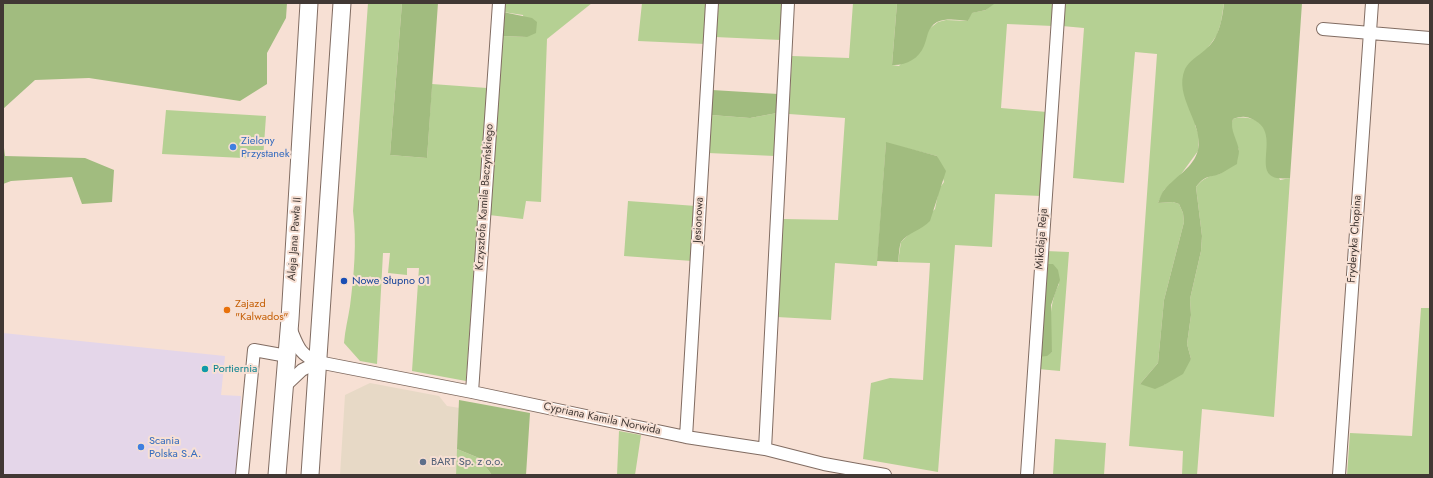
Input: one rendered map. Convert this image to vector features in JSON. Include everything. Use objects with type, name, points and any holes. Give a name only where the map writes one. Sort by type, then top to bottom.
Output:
[{"type":"main road","name":"Aleja Jana Pawła II","points":[[277,475],[287,356],[309,3]]},
{"type":"main road","points":[[310,475],[342,3]]},
{"type":"street","name":"Krzysztofa Kamila Baczyńskiego","points":[[472,392],[499,3]]},
{"type":"street","name":"Jesionowa","points":[[686,437],[712,3]]},
{"type":"street","points":[[765,450],[788,3]]},
{"type":"street","name":"Mikołaja Reja","points":[[1027,475],[1059,3]]},
{"type":"street","name":"Fryderyka Chopina","points":[[1339,475],[1372,3]]},
{"type":"street","points":[[1323,29],[1430,38]]},
{"type":"street","points":[[289,325],[297,347],[306,357],[318,362]]},
{"type":"street","points":[[242,475],[254,350],[287,356]]},
{"type":"street","points":[[284,387],[302,370],[318,362]]},
{"type":"street","name":"Cypriana Kamila Norwida","points":[[318,362],[472,392],[686,437],[765,450],[824,464],[885,475]]},
{"type":"shaded area","points":[[3,333],[225,356],[221,395],[241,396],[236,475],[3,475]]},
{"type":"shaded area","points":[[370,383],[439,396],[447,406],[460,408],[456,475],[340,475],[345,395]]},
{"type":"green space","points":[[3,3],[287,3],[286,18],[267,53],[267,84],[240,101],[89,78],[35,80],[3,109]]},
{"type":"green space","points":[[368,3],[402,3],[390,155],[427,158],[432,84],[487,88],[466,381],[412,371],[419,268],[407,268],[407,275],[388,273],[390,253],[383,253],[377,364],[360,361],[344,343],[354,270],[355,235],[353,211]]},
{"type":"green space","points":[[402,3],[438,3],[427,158],[390,155]]},
{"type":"green space","points":[[504,3],[592,3],[547,39],[541,202],[526,201],[523,219],[489,215],[502,36],[527,37],[523,15],[503,12]]},
{"type":"green space","points":[[642,3],[706,3],[705,44],[638,41]]},
{"type":"green space","points":[[719,3],[783,3],[781,40],[715,37]]},
{"type":"green space","points":[[853,3],[897,3],[892,65],[899,66],[926,36],[929,29],[938,22],[946,20],[968,21],[971,13],[986,10],[994,3],[1054,3],[1053,26],[1007,24],[1001,108],[1047,112],[1041,196],[995,194],[992,247],[955,245],[938,472],[863,459],[871,383],[890,378],[923,380],[930,263],[898,262],[901,242],[935,209],[939,189],[944,182],[937,156],[886,143],[877,266],[835,263],[831,320],[777,317],[783,219],[838,220],[845,118],[789,114],[792,56],[849,58]]},
{"type":"green space","points":[[897,3],[994,4],[986,10],[972,13],[968,21],[949,20],[937,22],[931,27],[919,55],[907,63],[892,65]]},
{"type":"green space","points":[[1064,3],[1224,3],[1217,35],[1207,49],[1195,125],[1199,136],[1198,151],[1179,177],[1164,190],[1158,203],[1173,202],[1179,204],[1183,213],[1184,222],[1164,300],[1158,363],[1140,384],[1164,385],[1191,359],[1187,344],[1191,315],[1190,299],[1201,251],[1202,236],[1196,187],[1206,178],[1220,174],[1239,150],[1232,131],[1233,119],[1253,119],[1262,125],[1267,134],[1269,154],[1280,180],[1290,178],[1274,417],[1202,409],[1197,475],[1182,475],[1183,451],[1129,446],[1157,54],[1135,52],[1124,183],[1073,178],[1084,28],[1062,26]]},
{"type":"green space","points":[[1224,3],[1302,3],[1290,178],[1276,178],[1269,174],[1266,166],[1267,147],[1263,127],[1249,118],[1241,117],[1233,119],[1232,127],[1239,151],[1237,164],[1220,174],[1204,179],[1196,187],[1202,236],[1201,251],[1190,299],[1191,315],[1187,344],[1191,359],[1183,374],[1155,389],[1140,384],[1158,363],[1164,300],[1184,222],[1183,213],[1179,204],[1173,202],[1158,203],[1162,194],[1169,185],[1193,162],[1198,150],[1199,140],[1197,130],[1185,100],[1182,79],[1185,69],[1194,59],[1210,46],[1217,35]]},
{"type":"green space","points":[[503,12],[532,18],[537,22],[536,33],[527,37],[502,36]]},
{"type":"green space","points":[[712,90],[778,94],[777,113],[750,118],[711,115]]},
{"type":"green space","points":[[166,110],[266,116],[263,159],[162,154]]},
{"type":"green space","points":[[777,113],[775,156],[708,153],[711,115],[750,118]]},
{"type":"green space","points":[[3,140],[5,156],[85,158],[114,170],[112,202],[82,204],[72,177],[11,181],[3,184]]},
{"type":"green space","points":[[886,142],[937,156],[946,171],[930,221],[923,227],[907,236],[901,242],[898,262],[877,261]]},
{"type":"green space","points":[[628,201],[696,206],[692,261],[624,256]]},
{"type":"green space","points":[[1046,251],[1069,252],[1060,371],[1038,369],[1038,357],[1052,352],[1050,326],[1051,309],[1055,292],[1059,284],[1045,264]]},
{"type":"green space","points":[[1045,264],[1053,264],[1058,270],[1060,280],[1051,305],[1052,352],[1047,356],[1038,357]]},
{"type":"green space","points":[[1421,308],[1430,308],[1430,475],[1347,475],[1350,433],[1412,436]]},
{"type":"green space","points":[[459,400],[530,413],[526,475],[492,475],[479,458],[457,449]]},
{"type":"green space","points":[[619,431],[641,435],[635,475],[617,475]]},
{"type":"green space","points":[[1055,439],[1106,443],[1104,475],[1053,475]]},
{"type":"green space","points":[[457,449],[479,458],[492,475],[456,475]]},
{"type":"place","name":"Zielony Przystanek","points":[[233,147]]},
{"type":"place","name":"Nowe Słupno 01","points":[[344,281]]},
{"type":"place","name":"Zajazd \"Kalwados\"","points":[[227,310]]},
{"type":"place","name":"Portiernia","points":[[205,369]]},
{"type":"place","name":"Scania Polska S.A.","points":[[141,447]]},
{"type":"place","name":"BART Sp. z o.o.","points":[[423,462]]}]
